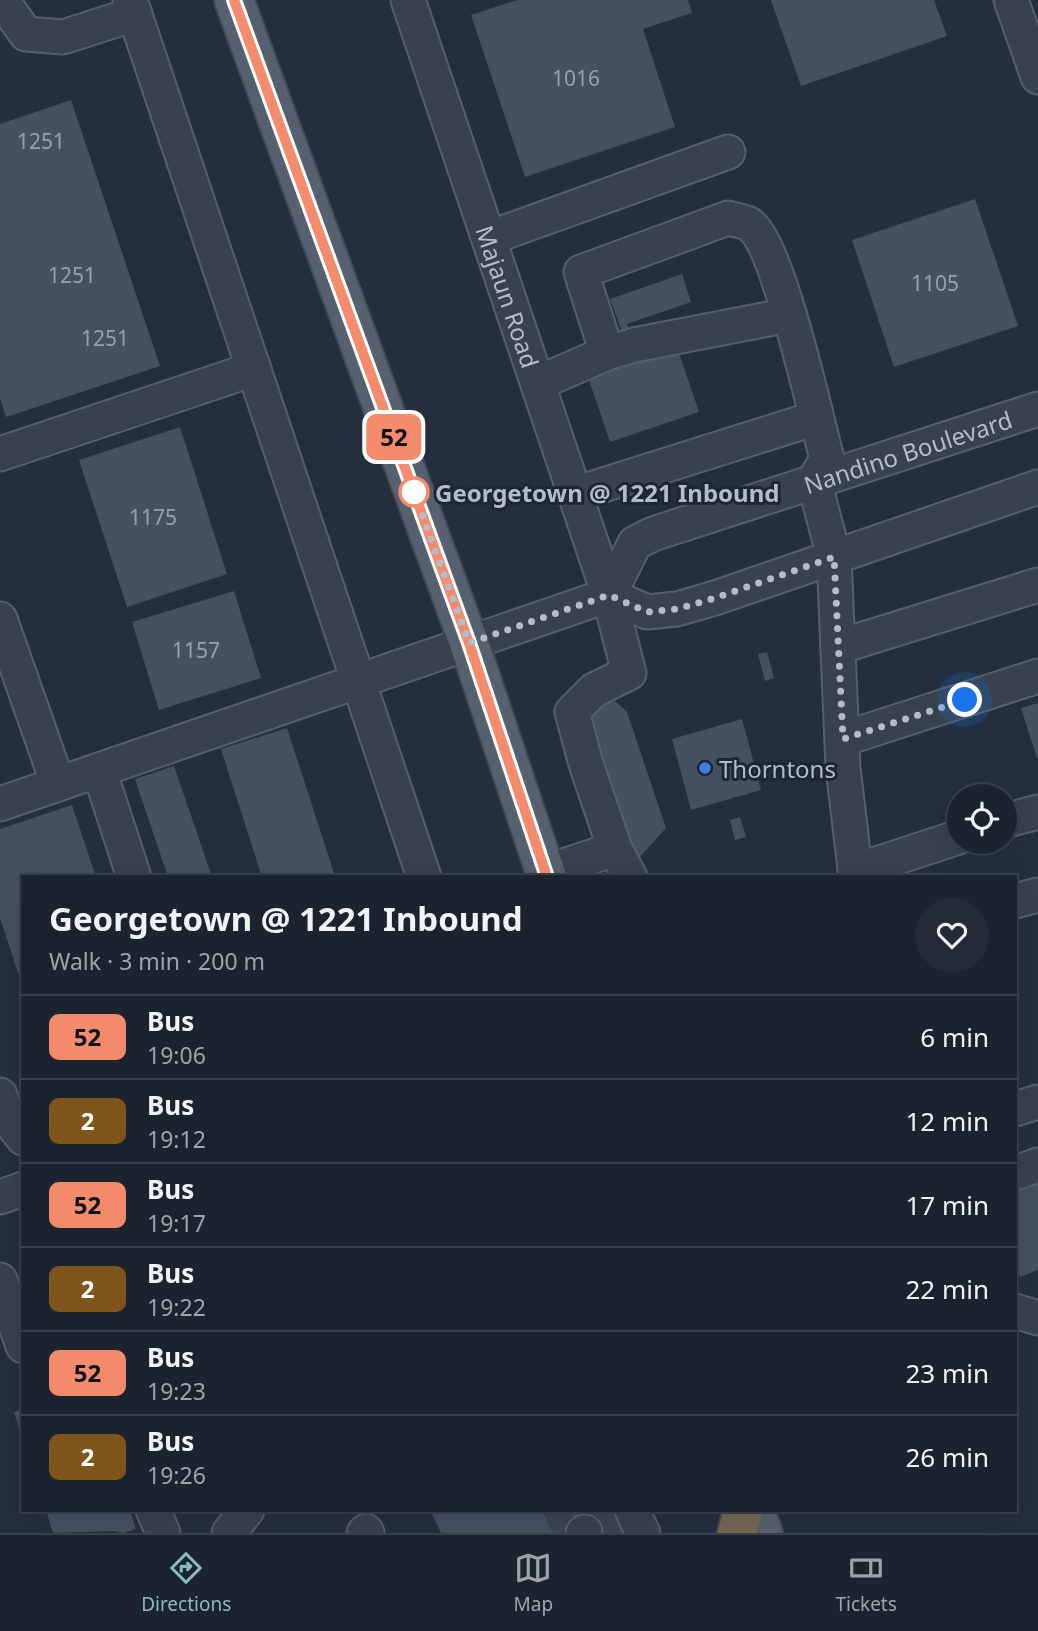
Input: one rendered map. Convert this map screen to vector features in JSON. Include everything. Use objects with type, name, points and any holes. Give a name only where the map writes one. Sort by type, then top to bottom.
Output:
[{"type":"highway","points":[[737,1533],[742,1512]]},
{"type":"main road","points":[[234,0],[469,643],[546,874]]},
{"type":"main road","points":[[756,1512],[763,1533]]},
{"type":"street","points":[[4,0],[26,34],[63,37],[132,7],[423,875]]},
{"type":"street","name":"Majaun Road","points":[[408,0],[609,595],[629,673],[594,690],[572,712],[586,764],[622,863]]},
{"type":"street","points":[[1011,0],[1038,77]]},
{"type":"street","points":[[489,238],[728,152]]},
{"type":"street","points":[[623,348],[581,272],[729,218],[749,224],[763,241],[780,281],[827,459],[814,481],[834,557],[843,768],[856,874],[947,841]]},
{"type":"street","points":[[538,383],[623,348],[789,315]]},
{"type":"street","points":[[0,454],[254,369]]},
{"type":"street","name":"Nandino Boulevard","points":[[609,595],[635,543],[653,534],[1038,409]]},
{"type":"street","points":[[575,494],[816,418]]},
{"type":"street","points":[[0,804],[609,595],[647,612],[677,609],[1038,487]]},
{"type":"street","points":[[838,648],[1038,585]]},
{"type":"street","points":[[0,619],[58,784]]},
{"type":"street","points":[[843,739],[1038,676]]},
{"type":"street","points":[[99,770],[133,875]]},
{"type":"street","points":[[1017,818],[1038,812]]},
{"type":"street","points":[[546,874],[622,863]]},
{"type":"street","points":[[1017,900],[1038,895]]},
{"type":"street","points":[[0,1095],[8,1119],[21,1135]]},
{"type":"street","points":[[1017,1108],[1038,1102]]},
{"type":"street","points":[[1017,1172],[1038,1165]]},
{"type":"street","points":[[0,1196],[21,1190]]},
{"type":"street","points":[[0,1280],[21,1340]]},
{"type":"street","points":[[1017,1312],[1038,1318]]},
{"type":"street","points":[[154,1512],[163,1533]]},
{"type":"street","points":[[229,1533],[245,1512]]},
{"type":"building","points":[[517,0],[688,0],[692,13],[643,29],[675,127],[525,177],[471,15]]},
{"type":"building","points":[[771,0],[934,0],[947,36],[801,86]]},
{"type":"building","points":[[71,100],[160,366],[6,417],[0,398],[0,124]]},
{"type":"building","points":[[975,199],[1018,326],[894,367],[852,240]]},
{"type":"building","points":[[682,274],[691,302],[627,324],[640,360],[677,347],[699,412],[610,442],[588,377],[633,362],[610,299]]},
{"type":"building","points":[[180,427],[227,574],[127,607],[79,460]]},
{"type":"building","points":[[234,591],[261,678],[159,710],[132,622]]},
{"type":"building","points":[[767,652],[774,678],[765,681],[758,654]]},
{"type":"building","points":[[611,697],[627,712],[666,828],[637,860],[580,729]]},
{"type":"building","points":[[1038,703],[1038,758],[1037,758],[1021,708]]},
{"type":"building","points":[[742,719],[761,790],[691,810],[672,739]]},
{"type":"building","points":[[287,728],[334,873],[261,875],[221,749]]},
{"type":"building","points":[[174,766],[211,875],[167,875],[135,779]]},
{"type":"building","points":[[72,805],[95,875],[21,875],[21,982],[0,918],[0,829]]},
{"type":"building","points":[[740,817],[746,837],[735,840],[730,820]]},
{"type":"building","points":[[1038,1181],[1038,1270],[1020,1277],[1017,1269],[1017,1188]]},
{"type":"building","points":[[21,1410],[21,1435],[14,1412]]},
{"type":"building","points":[[47,1512],[131,1512],[136,1529],[123,1533],[53,1533]]},
{"type":"building","points":[[431,1512],[616,1512],[627,1533],[586,1533],[582,1523],[561,1533],[441,1533]]},
{"type":"tunnel","points":[[547,1521],[566,1512]]},
{"type":"tunnel","points":[[585,1532],[618,1517]]},
{"type":"bus line","name":"52","points":[[234,0],[469,643],[546,875]]},
{"type":"place","name":"Georgetown @ 1221 Inbound","points":[[414,492]]},
{"type":"place","name":"Thorntons","points":[[705,768]]},
{"type":"route","points":[[414,492],[469,643],[609,595],[647,612],[677,609],[834,557],[843,739],[965,700]]}]
